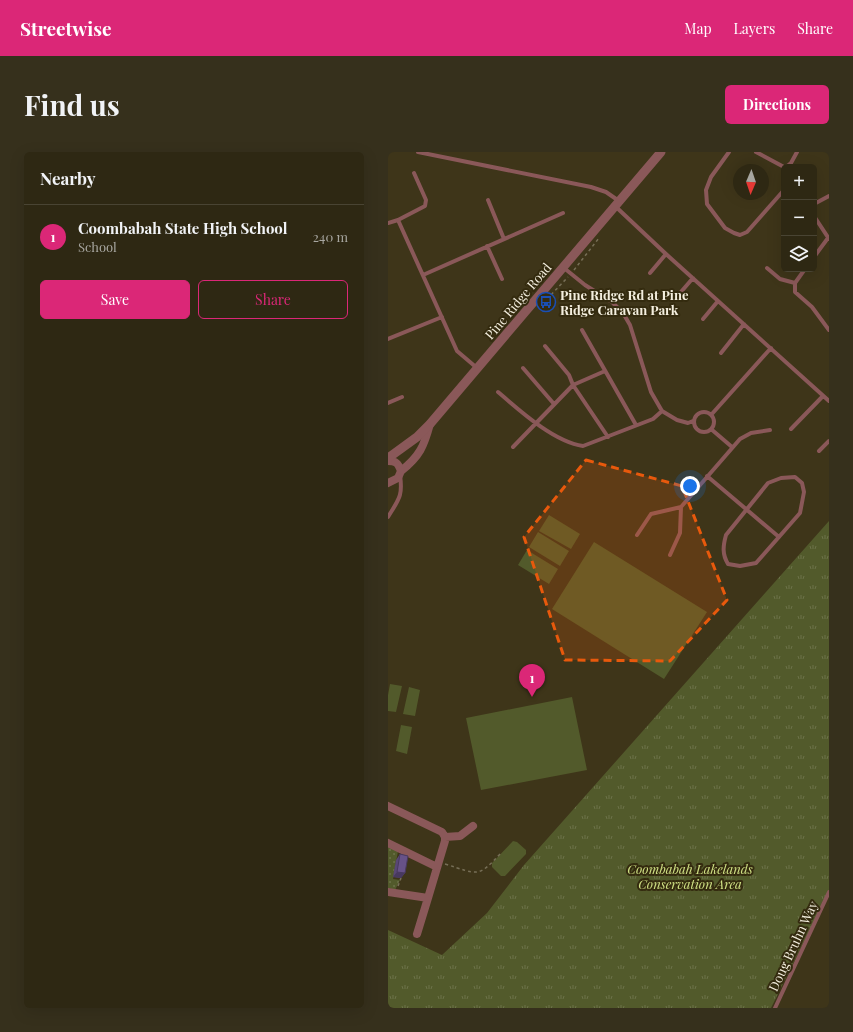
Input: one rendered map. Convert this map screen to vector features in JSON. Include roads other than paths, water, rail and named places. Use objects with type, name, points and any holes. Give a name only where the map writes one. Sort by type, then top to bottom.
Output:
[{"type":"street","name":"Pine Ridge Road","points":[[388,460],[430,424],[660,152]]},
{"type":"street","points":[[388,483],[394,481],[422,449],[430,424]]},
{"type":"street","points":[[388,460],[395,461],[398,464],[400,473]]},
{"type":"street","points":[[388,806],[442,832],[445,837],[416,934]]},
{"type":"street","points":[[445,837],[460,836],[473,826]]},
{"type":"street","points":[[388,844],[438,864]]},
{"type":"street","points":[[388,892],[428,898]]},
{"type":"lane","points":[[418,152],[591,187],[606,192],[666,254],[829,401]]},
{"type":"lane","points":[[729,152],[711,177],[706,190],[707,204],[725,228],[734,234],[740,235],[747,232],[781,193]]},
{"type":"lane","points":[[756,152],[781,165]]},
{"type":"lane","points":[[790,164],[797,152]]},
{"type":"lane","points":[[388,224],[426,206],[426,200],[414,173]]},
{"type":"lane","points":[[817,202],[829,196]]},
{"type":"lane","points":[[488,200],[504,239]]},
{"type":"lane","points":[[423,275],[563,213]]},
{"type":"lane","points":[[398,220],[457,351],[477,368]]},
{"type":"lane","points":[[817,221],[828,239],[817,253]]},
{"type":"lane","points":[[487,246],[502,279]]},
{"type":"lane","points":[[650,273],[666,254]]},
{"type":"lane","points":[[563,268],[612,302],[623,312],[630,325],[651,392],[662,411],[677,420],[688,423],[694,421]]},
{"type":"lane","points":[[767,268],[780,279],[795,283]]},
{"type":"lane","points":[[803,272],[795,283],[795,292],[812,307],[829,330]]},
{"type":"lane","points":[[674,300],[693,278]]},
{"type":"lane","points":[[703,319],[718,301]]},
{"type":"lane","points":[[388,339],[442,317]]},
{"type":"lane","points":[[721,353],[744,324]]},
{"type":"lane","points":[[582,330],[636,426]]},
{"type":"lane","points":[[545,346],[569,375],[573,385],[608,437]]},
{"type":"lane","points":[[712,415],[770,348]]},
{"type":"lane","points":[[523,368],[554,404]]},
{"type":"lane","points":[[513,447],[573,385],[605,371]]},
{"type":"lane","points":[[498,392],[535,423],[573,445],[583,446],[608,437],[653,419],[662,411]]},
{"type":"lane","points":[[792,429],[823,396]]},
{"type":"lane","points":[[388,403],[402,397]]},
{"type":"lane","points":[[706,412],[712,415],[714,422],[711,429],[706,432],[698,431],[694,425],[694,421],[696,415],[706,412]]},
{"type":"lane","points":[[711,429],[732,447]]},
{"type":"lane","points":[[636,535],[651,514],[681,507],[740,439],[750,433],[770,430]]},
{"type":"lane","points":[[819,451],[829,441]]},
{"type":"lane","points":[[388,517],[400,496],[402,488],[400,473]]},
{"type":"lane","points":[[707,476],[779,537]]},
{"type":"lane","points":[[795,477],[802,483],[804,492],[800,513],[756,563],[740,566],[728,564],[724,558],[723,544],[726,535],[746,510],[768,483],[781,478],[795,477]]},
{"type":"lane","points":[[670,555],[680,533],[681,507]]},
{"type":"lane","name":"Doug Bruhn Way","points":[[775,1008],[829,892]]},
{"type":"place","name":"Pine Ridge Rd at Pine Ridge Caravan Park","points":[[546,302]]},
{"type":"place","name":"Coombabah State High School","points":[[532,697]]},
{"type":"park label","name":"Coombabah Lakelands Conservation Area","points":[[690,876]]}]
